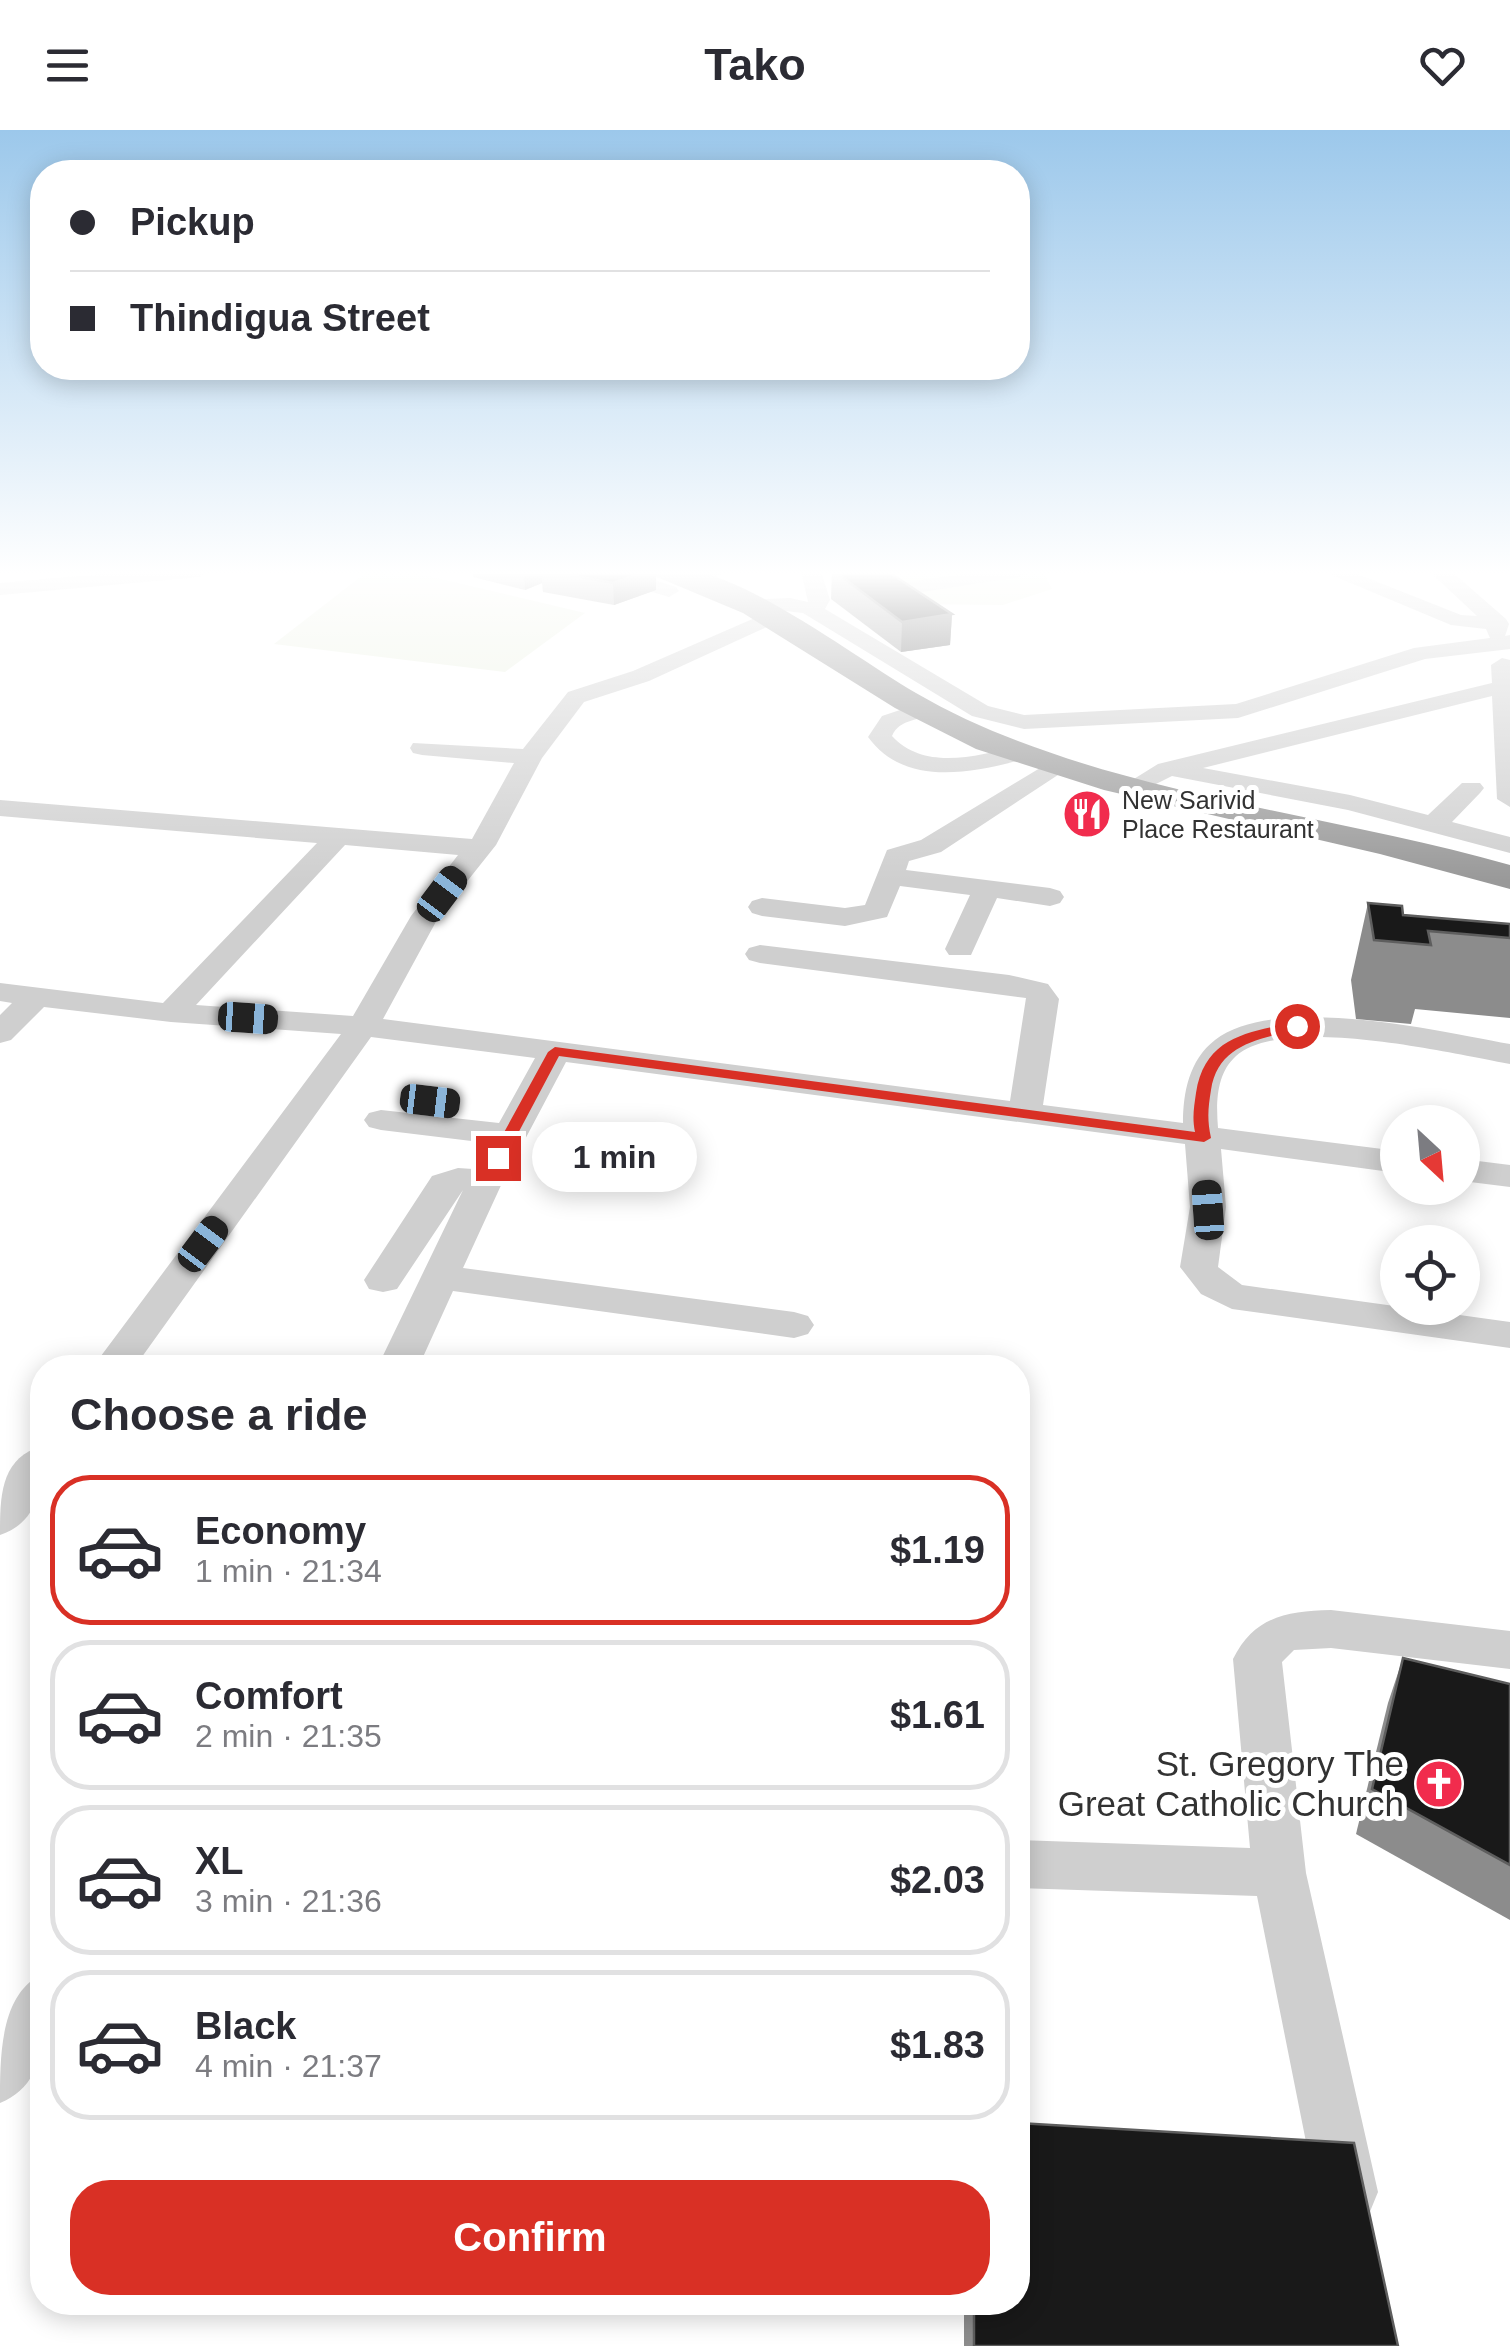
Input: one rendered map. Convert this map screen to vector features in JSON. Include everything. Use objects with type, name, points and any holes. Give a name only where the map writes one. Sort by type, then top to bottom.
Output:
[{"type":"highway","points":[[866,674],[964,733],[1055,766],[1385,843],[1508,863]]},
{"type":"street","points":[[122,1355],[363,1026],[425,916],[482,845],[530,757],[576,697],[643,674]]},
{"type":"street","points":[[917,674],[980,711],[1024,722],[1238,711],[1354,674]]},
{"type":"street","points":[[1502,674],[1510,799]]},
{"type":"street","points":[[1134,786],[1167,769],[1502,688]]},
{"type":"street","points":[[920,710],[893,718],[882,727],[880,737],[888,749],[906,758],[946,766],[1020,754]]},
{"type":"street","points":[[422,748],[530,757]]},
{"type":"street","points":[[762,906],[845,917],[869,914],[882,906],[897,856],[930,846],[1055,766]]},
{"type":"street","points":[[1167,769],[1350,802],[1432,825],[1508,863]]},
{"type":"street","points":[[1432,825],[1470,788]]},
{"type":"street","points":[[0,808],[476,848]]},
{"type":"street","points":[[171,1013],[336,838]]},
{"type":"street","points":[[890,876],[1050,896]]},
{"type":"street","points":[[960,949],[987,888]]},
{"type":"street","points":[[760,954],[1009,984],[1037,992],[1043,999],[1024,1114]]},
{"type":"street","points":[[0,992],[171,1013],[363,1026],[1380,1160]]},
{"type":"street","points":[[0,1034],[36,997]]},
{"type":"street","points":[[1510,1054],[1345,1027],[1274,1030],[1226,1047],[1207,1070],[1199,1119],[1204,1138],[1208,1210],[1197,1248],[1200,1267],[1217,1288],[1232,1296],[1510,1335]]},
{"type":"street","points":[[404,1355],[485,1180],[555,1052]]},
{"type":"street","points":[[390,1108],[516,1124]]},
{"type":"street","points":[[1480,1172],[1510,1176]]},
{"type":"street","points":[[383,1280],[445,1184],[458,1179],[485,1180]]},
{"type":"street","points":[[440,1277],[794,1325]]},
{"type":"street","points":[[1356,2232],[1279,1872],[1257,1659],[1281,1634],[1333,1629],[1510,1650]]},
{"type":"street","points":[[1030,1864],[1279,1872]]},
{"type":"building","points":[[1368,903],[1402,906],[1403,915],[1510,924],[1510,938],[1428,931],[1431,945],[1374,940]]},
{"type":"building","name":"St. Gregory The Great Catholic Church","points":[[1403,1658],[1510,1684],[1510,1865],[1372,1789]]},
{"type":"building","points":[[1030,2124],[1354,2143],[1398,2346],[974,2346],[974,2315],[1030,2315]]},
{"type":"place","name":"New Sarivid Place Restaurant","points":[[1087,814]]},
{"type":"place","name":"St. Gregory The Great Catholic Church","points":[[1439,1784]]},
{"type":"route","points":[[498,1158],[555,1052],[1204,1138],[1199,1119],[1207,1070],[1218,1054],[1249,1036],[1297,1026]]}]
